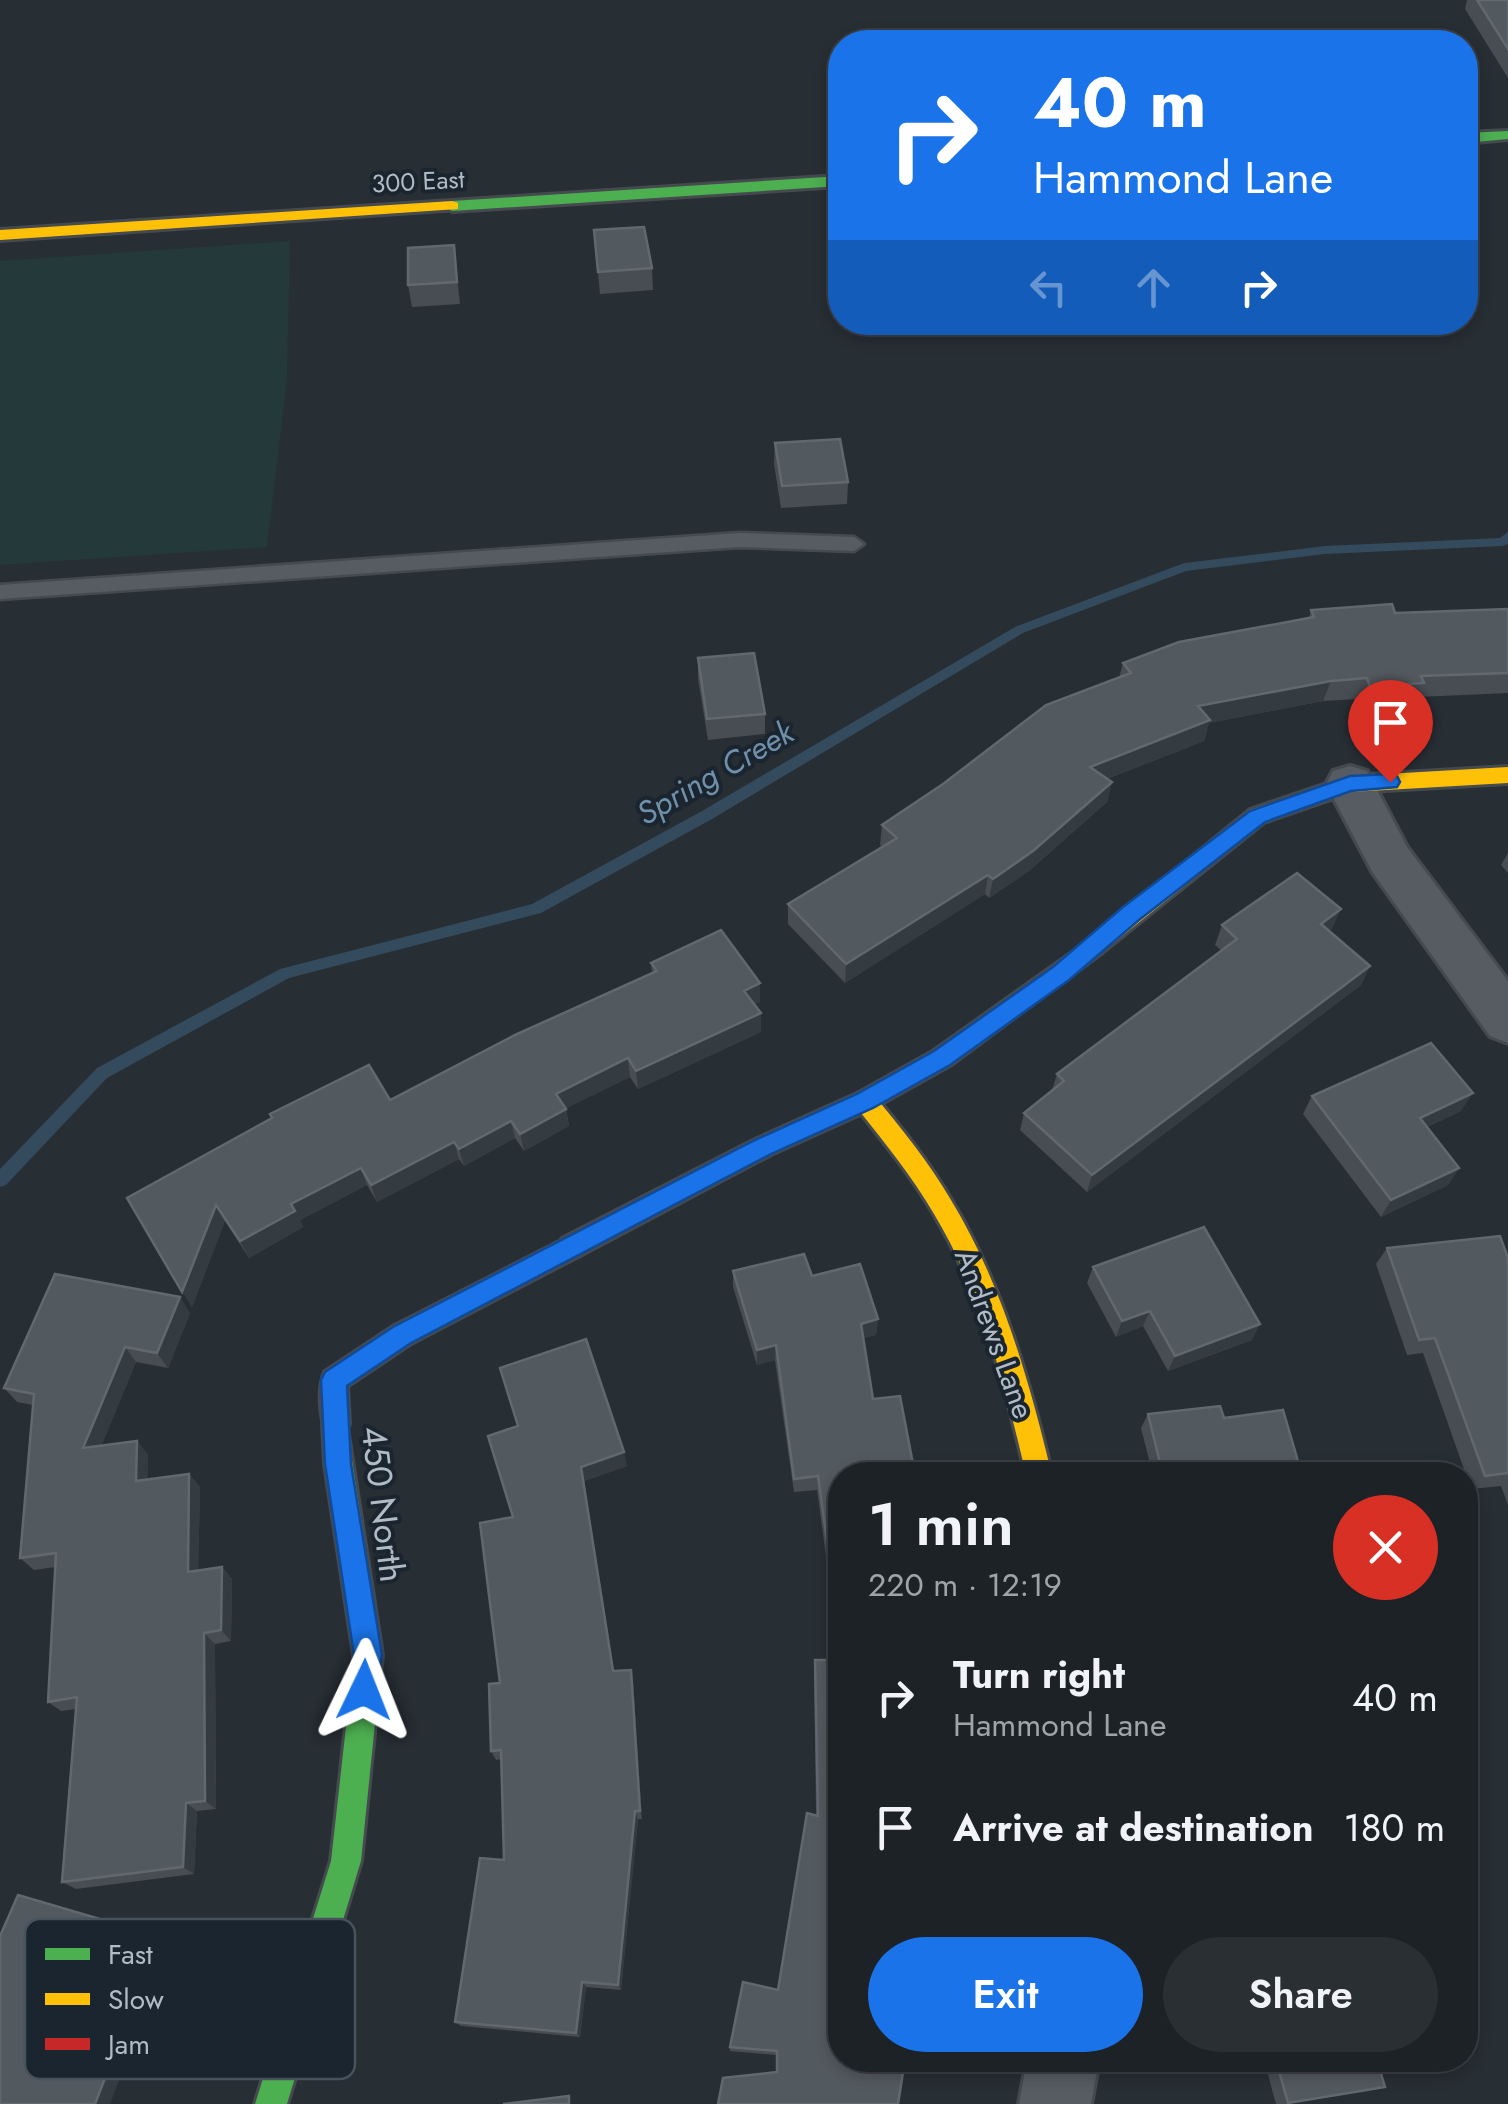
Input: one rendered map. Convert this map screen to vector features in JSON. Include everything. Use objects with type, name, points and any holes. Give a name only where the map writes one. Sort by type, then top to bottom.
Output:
[{"type":"street","points":[[1478,137],[1508,135]]},
{"type":"street","name":"300 East","points":[[0,234],[828,182]]},
{"type":"street","points":[[865,1101],[942,1058],[1061,974],[1257,816],[1350,784],[1508,774]]},
{"type":"street","points":[[1350,784],[1390,860],[1508,1021]]},
{"type":"street","name":"450 North","points":[[328,1919],[346,1861],[368,1655],[338,1464],[334,1380],[419,1326],[763,1147],[865,1101]]},
{"type":"street","name":"Andrews Lane","points":[[865,1101],[908,1155],[964,1246],[1027,1420],[1036,1462]]},
{"type":"street","points":[[1055,2104],[1061,2072]]},
{"type":"street","name":"450 North","points":[[271,2104],[279,2079]]},
{"type":"lane","points":[[0,592],[739,540],[854,544]]},
{"type":"green space","points":[[290,241],[287,379],[267,547],[0,565],[0,261]]},
{"type":"building","points":[[1477,0],[1508,0],[1508,49]]},
{"type":"building","points":[[644,227],[652,268],[598,272],[594,230]]},
{"type":"building","points":[[454,245],[457,282],[408,285],[408,248]]},
{"type":"building","points":[[840,439],[848,482],[782,486],[775,443]]},
{"type":"building","points":[[1392,604],[1395,613],[1508,609],[1508,673],[1421,676],[1424,683],[1370,687],[1367,678],[1331,681],[1198,706],[1210,720],[1090,767],[1112,782],[1033,851],[993,879],[988,875],[846,964],[788,904],[897,838],[882,825],[1046,705],[1131,673],[1123,663],[1179,642],[1314,617],[1311,610]]},
{"type":"building","points":[[754,653],[765,714],[707,719],[698,658]]},
{"type":"building","points":[[1297,873],[1341,909],[1321,924],[1370,966],[1092,1175],[1024,1113],[1064,1081],[1057,1074],[1237,939],[1222,925]]},
{"type":"building","points":[[721,930],[760,983],[744,991],[761,1013],[636,1071],[628,1058],[556,1094],[566,1109],[520,1134],[511,1121],[459,1149],[454,1142],[371,1185],[361,1168],[291,1204],[295,1211],[240,1241],[216,1205],[182,1292],[127,1198],[272,1118],[270,1114],[369,1065],[390,1100],[515,1035],[657,971],[651,963]]},
{"type":"building","points":[[1431,1043],[1473,1093],[1420,1118],[1459,1168],[1391,1200],[1312,1096]]},
{"type":"building","points":[[1204,1227],[1260,1324],[1175,1356],[1150,1311],[1122,1321],[1093,1267]]},
{"type":"building","points":[[1500,1236],[1508,1258],[1508,1473],[1485,1476],[1435,1338],[1419,1340],[1387,1248]]},
{"type":"building","points":[[804,1254],[812,1276],[860,1264],[878,1319],[861,1324],[873,1399],[900,1396],[913,1462],[828,1462],[828,1549],[818,1476],[794,1479],[776,1345],[757,1350],[733,1271]]},
{"type":"building","points":[[55,1274],[180,1297],[157,1353],[125,1347],[83,1448],[137,1441],[136,1481],[189,1474],[188,1572],[222,1567],[221,1630],[204,1633],[205,1801],[186,1803],[183,1867],[62,1882],[77,1697],[48,1702],[56,1553],[20,1558],[34,1394],[4,1388]]},
{"type":"building","points":[[586,1339],[624,1452],[581,1467],[613,1671],[631,1670],[640,1811],[635,1811],[618,1985],[582,1982],[576,2033],[455,2022],[480,1858],[504,1860],[501,1750],[491,1751],[489,1684],[500,1683],[480,1523],[513,1517],[488,1436],[518,1426],[500,1368]]},
{"type":"building","points":[[1220,1406],[1224,1418],[1283,1410],[1298,1462],[1160,1462],[1148,1414]]},
{"type":"building","points":[[815,1660],[828,1660],[828,2072],[903,2072],[898,2104],[718,2104],[723,2078],[777,2072],[777,2051],[730,2047],[743,1982],[778,1990],[807,1813],[818,1816]]},
{"type":"building","points":[[18,1895],[100,1919],[25,1919],[25,2079],[105,2079],[95,2104],[0,2104],[0,1936]]},
{"type":"building","points":[[1279,2072],[1381,2072],[1385,2087],[1288,2103]]},
{"type":"building","points":[[569,2096],[569,2104],[503,2104]]},
{"type":"waterway","name":"Spring Creek","points":[[0,1180],[102,1073],[285,973],[536,909],[707,815],[1019,630],[1184,567],[1325,550],[1503,542],[1508,536]]},
{"type":"traffic: fast","points":[[1478,137],[1508,135]]},
{"type":"traffic: fast","points":[[452,206],[828,182]]},
{"type":"traffic: fast","points":[[571,1247],[763,1147],[865,1101],[942,1058],[1093,947]]},
{"type":"traffic: fast","points":[[328,1919],[346,1861],[368,1655],[338,1464],[336,1424]]},
{"type":"traffic: fast","points":[[271,2104],[279,2079]]},
{"type":"traffic: slow","points":[[0,235],[452,206]]},
{"type":"traffic: slow","points":[[1093,947],[1257,816],[1350,784],[1508,775]]},
{"type":"traffic: slow","points":[[865,1101],[924,1177],[969,1256],[1005,1348],[1036,1462]]},
{"type":"traffic: jam","points":[[336,1424],[334,1380],[402,1335],[571,1247]]},
{"type":"route","points":[[364,1690],[368,1655],[338,1464],[334,1380],[402,1335],[763,1147],[865,1101],[942,1058],[1061,974],[1257,816],[1350,784],[1390,782]]}]
